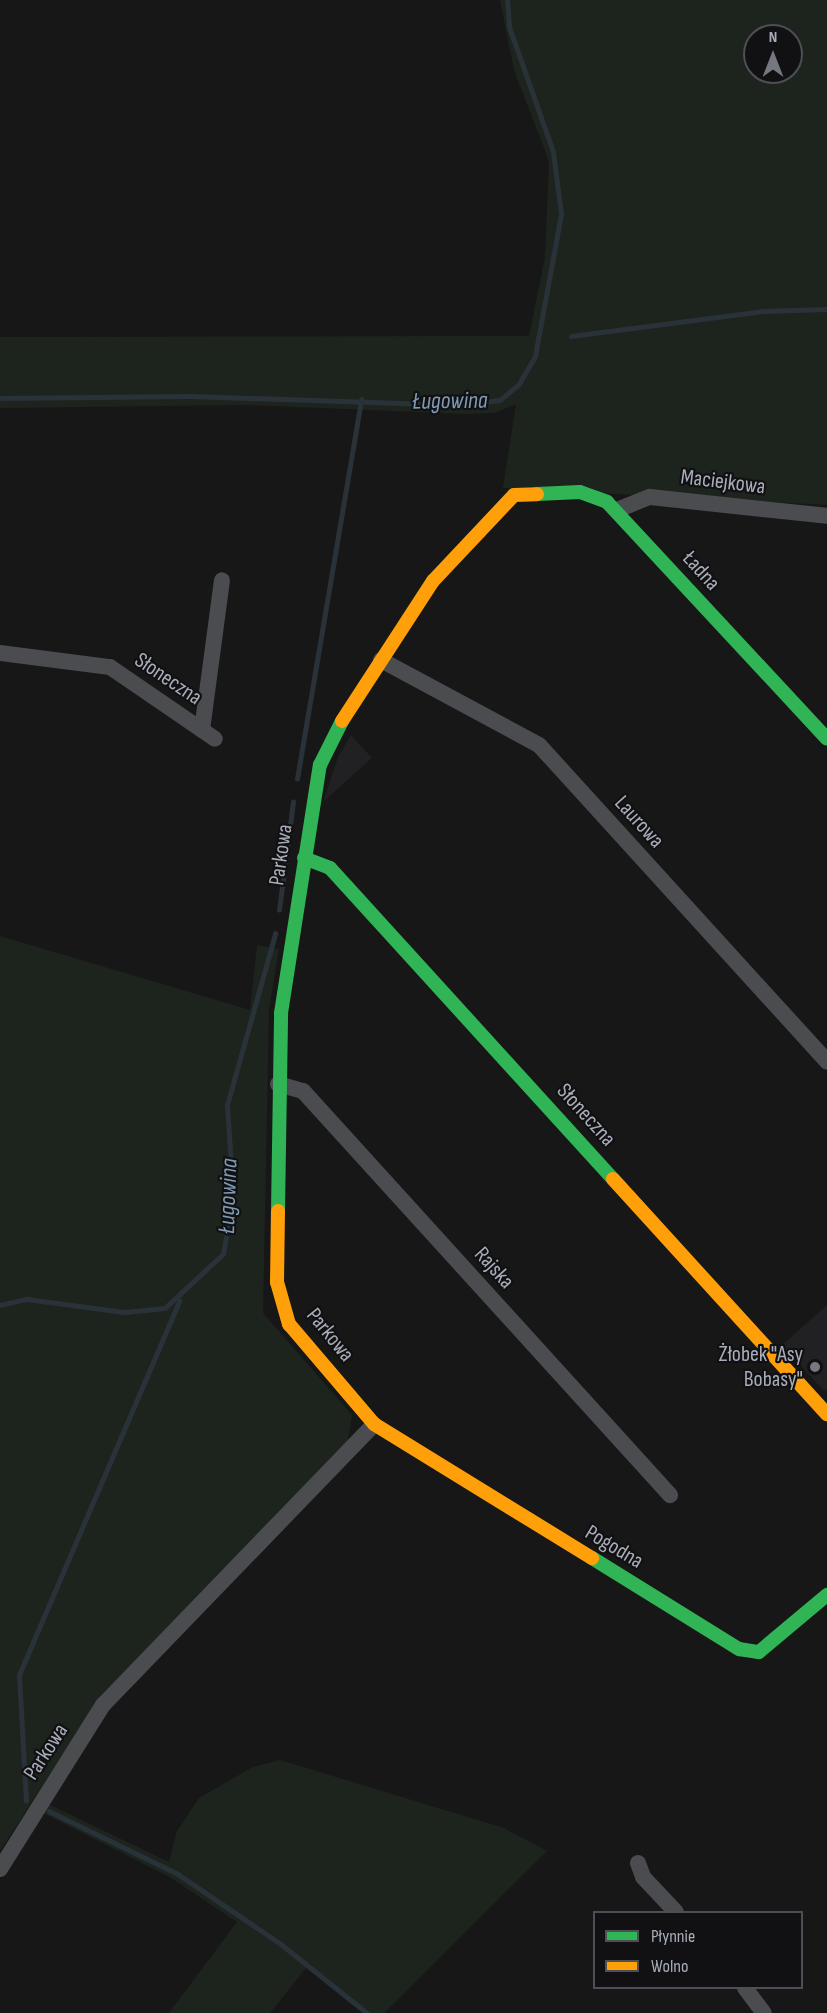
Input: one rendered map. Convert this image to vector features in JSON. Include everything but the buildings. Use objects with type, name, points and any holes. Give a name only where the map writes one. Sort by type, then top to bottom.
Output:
[{"type":"street","name":"Ładna","points":[[514,495],[580,492],[617,510],[827,739]]},
{"type":"street","name":"Parkowa","points":[[0,1869],[103,1705],[374,1424],[289,1324],[277,1282],[278,1084],[282,1003],[320,765],[354,698],[455,553],[514,495]]},
{"type":"street","name":"Maciejkowa","points":[[617,510],[650,497],[827,516]]},
{"type":"street","name":"Słoneczna","points":[[0,653],[110,667],[208,734],[222,580]]},
{"type":"street","name":"Laurowa","points":[[381,660],[539,745],[827,1062]]},
{"type":"street","name":"Słoneczna","points":[[304,858],[330,868],[827,1414]]},
{"type":"street","name":"Rajska","points":[[278,1084],[303,1091],[670,1495]]},
{"type":"street","name":"Pogodna","points":[[374,1424],[740,1649],[759,1652],[827,1594]]},
{"type":"street","points":[[638,1863],[643,1877],[675,1911]]},
{"type":"street","points":[[746,1989],[764,2013]]},
{"type":"shaded area","points":[[500,0],[827,0],[827,505],[503,488],[516,404],[494,413],[466,414],[245,405],[0,408],[0,337],[529,336],[545,257],[549,161],[514,70]]},
{"type":"shaded area","points":[[351,735],[372,758],[323,802],[338,757]]},
{"type":"shaded area","points":[[0,936],[250,1010],[257,945],[279,949],[269,1010],[263,1313],[352,1415],[348,1440],[99,1698],[0,1851]]},
{"type":"shaded area","name":"Żłobek \"Asy Bobasy\"","points":[[827,1305],[827,1389],[824,1391],[782,1345]]},
{"type":"shaded area","points":[[280,1760],[504,1828],[547,1851],[384,2013],[364,2013],[306,1968],[270,2013],[169,2013],[237,1922],[168,1876],[39,1811],[44,1802],[169,1862],[177,1831],[199,1798],[253,1767]]},
{"type":"waterway","name":"Ługowina","points":[[0,398],[190,396],[460,405],[500,400],[519,384],[535,356],[561,214],[553,152],[509,27],[507,0]]},
{"type":"waterway","points":[[571,336],[763,311],[827,309]]},
{"type":"waterway","name":"Ługowina","points":[[297,779],[361,399]]},
{"type":"waterway","name":"Ługowina","points":[[279,910],[293,802]]},
{"type":"waterway","name":"Ługowina","points":[[0,1305],[27,1299],[125,1312],[165,1308],[223,1254],[233,1198],[227,1105],[275,934]]},
{"type":"waterway","points":[[26,1801],[19,1675],[179,1301]]},
{"type":"waterway","points":[[49,1811],[178,1874],[281,1944],[367,2013]]},
{"type":"traffic: fast","points":[[537,494],[580,492],[607,502],[827,739]]},
{"type":"traffic: fast","points":[[278,1211],[281,1013],[320,765],[342,721]]},
{"type":"traffic: fast","points":[[304,858],[330,868],[613,1179]]},
{"type":"traffic: fast","points":[[592,1558],[739,1649],[759,1652],[827,1595]]},
{"type":"traffic: slow","points":[[342,721],[433,581],[514,495],[537,494]]},
{"type":"traffic: slow","points":[[613,1179],[827,1414]]},
{"type":"traffic: slow","points":[[278,1211],[277,1282],[289,1324],[374,1424],[592,1558]]},
{"type":"place","name":"Żłobek \"Asy Bobasy\"","points":[[815,1367]]}]
